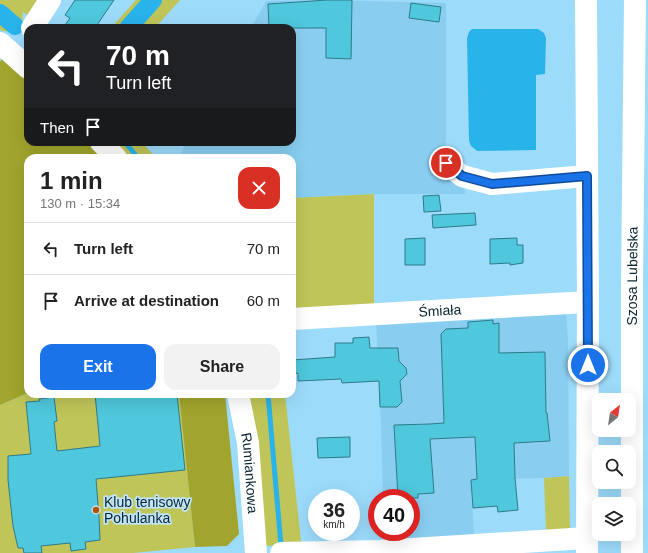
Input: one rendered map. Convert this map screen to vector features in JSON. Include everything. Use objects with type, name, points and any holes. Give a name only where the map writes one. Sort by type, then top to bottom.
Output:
[{"type":"main road","points":[[35,24],[50,0]]},
{"type":"main road","points":[[281,553],[587,546],[588,302],[586,0]]},
{"type":"main road","name":"Szosa Lubelska","points":[[632,553],[632,287],[635,0]]},
{"type":"main road","points":[[14,55],[24,39]]},
{"type":"main road","points":[[106,146],[112,154]]},
{"type":"main road","points":[[446,163],[462,176],[492,184],[587,176]]},
{"type":"main road","name":"Śmiała","points":[[296,319],[588,302]]},
{"type":"main road","name":"Rumiankowa","points":[[239,398],[248,443],[256,553]]},
{"type":"shaded area","points":[[327,0],[446,3],[446,163],[456,183],[464,188],[465,194],[374,194],[296,198],[296,154],[180,154],[185,146],[296,146],[296,24],[253,24],[266,1]]},
{"type":"shaded area","points":[[472,29],[538,29],[544,33],[546,38],[545,74],[536,75],[536,150],[477,151],[471,146],[469,141],[467,38]]},
{"type":"shaded area","points":[[4,55],[24,73],[24,146],[94,146],[100,154],[24,154],[24,395],[0,405],[0,62]]},
{"type":"shaded area","points":[[566,310],[568,341],[569,476],[471,480],[474,536],[420,539],[420,489],[383,489],[376,323]]},
{"type":"shaded area","points":[[179,398],[225,398],[239,534],[227,546],[195,547]]},
{"type":"green space","points":[[0,0],[40,0],[29,16],[23,12],[22,25],[15,32],[2,31],[0,29]]},
{"type":"green space","points":[[136,0],[180,0],[159,24],[115,24]]},
{"type":"green space","points":[[116,146],[146,146],[152,154],[122,154]]},
{"type":"green space","points":[[374,194],[374,308],[296,312],[296,198]]},
{"type":"green space","name":"Klub tenisowy Pohulanka","points":[[24,395],[24,398],[179,398],[195,547],[133,553],[0,553],[0,405]]},
{"type":"green space","points":[[247,398],[285,398],[301,541],[300,544],[267,546],[262,540]]},
{"type":"green space","points":[[569,476],[570,529],[546,531],[544,478]]},
{"type":"building","points":[[75,0],[114,0],[98,24],[66,24],[70,18],[65,15]]},
{"type":"building","points":[[352,0],[351,59],[326,58],[326,28],[296,28],[296,24],[269,24],[268,4]]},
{"type":"building","points":[[411,3],[441,7],[439,22],[409,18]]},
{"type":"building","points":[[439,195],[441,211],[424,212],[423,196]]},
{"type":"building","points":[[475,213],[476,225],[433,228],[432,215]]},
{"type":"building","points":[[425,238],[425,265],[405,265],[405,239]]},
{"type":"building","points":[[517,238],[517,245],[523,245],[523,263],[510,265],[510,263],[490,264],[490,239]]},
{"type":"building","points":[[493,320],[493,324],[499,323],[499,353],[545,352],[546,413],[550,441],[514,443],[518,510],[498,512],[497,506],[473,508],[471,480],[477,479],[475,437],[430,439],[434,493],[420,494],[420,489],[398,489],[394,425],[444,423],[441,334],[446,329],[468,328],[468,322]]},
{"type":"building","points":[[369,337],[370,348],[398,348],[399,361],[406,368],[407,374],[400,381],[402,402],[397,407],[380,407],[379,381],[342,383],[341,379],[298,381],[298,373],[296,373],[296,360],[335,357],[335,343],[353,343],[353,338]]},
{"type":"building","points":[[54,398],[57,421],[54,422],[57,451],[100,446],[95,398],[177,398],[185,470],[96,479],[100,540],[85,542],[86,549],[71,551],[70,543],[41,546],[42,553],[24,553],[23,548],[18,548],[13,526],[8,480],[8,456],[31,454],[26,402]]},
{"type":"building","points":[[350,437],[350,457],[318,458],[317,438]]},
{"type":"waterway","points":[[132,24],[153,0]]},
{"type":"waterway","points":[[0,13],[15,26]]},
{"type":"waterway","points":[[128,146],[135,154]]},
{"type":"waterway","points":[[268,398],[281,546]]},
{"type":"place","name":"Klub tenisowy Pohulanka","points":[[96,510]]},
{"type":"route","points":[[446,163],[462,176],[492,184],[587,176],[588,365]]}]
